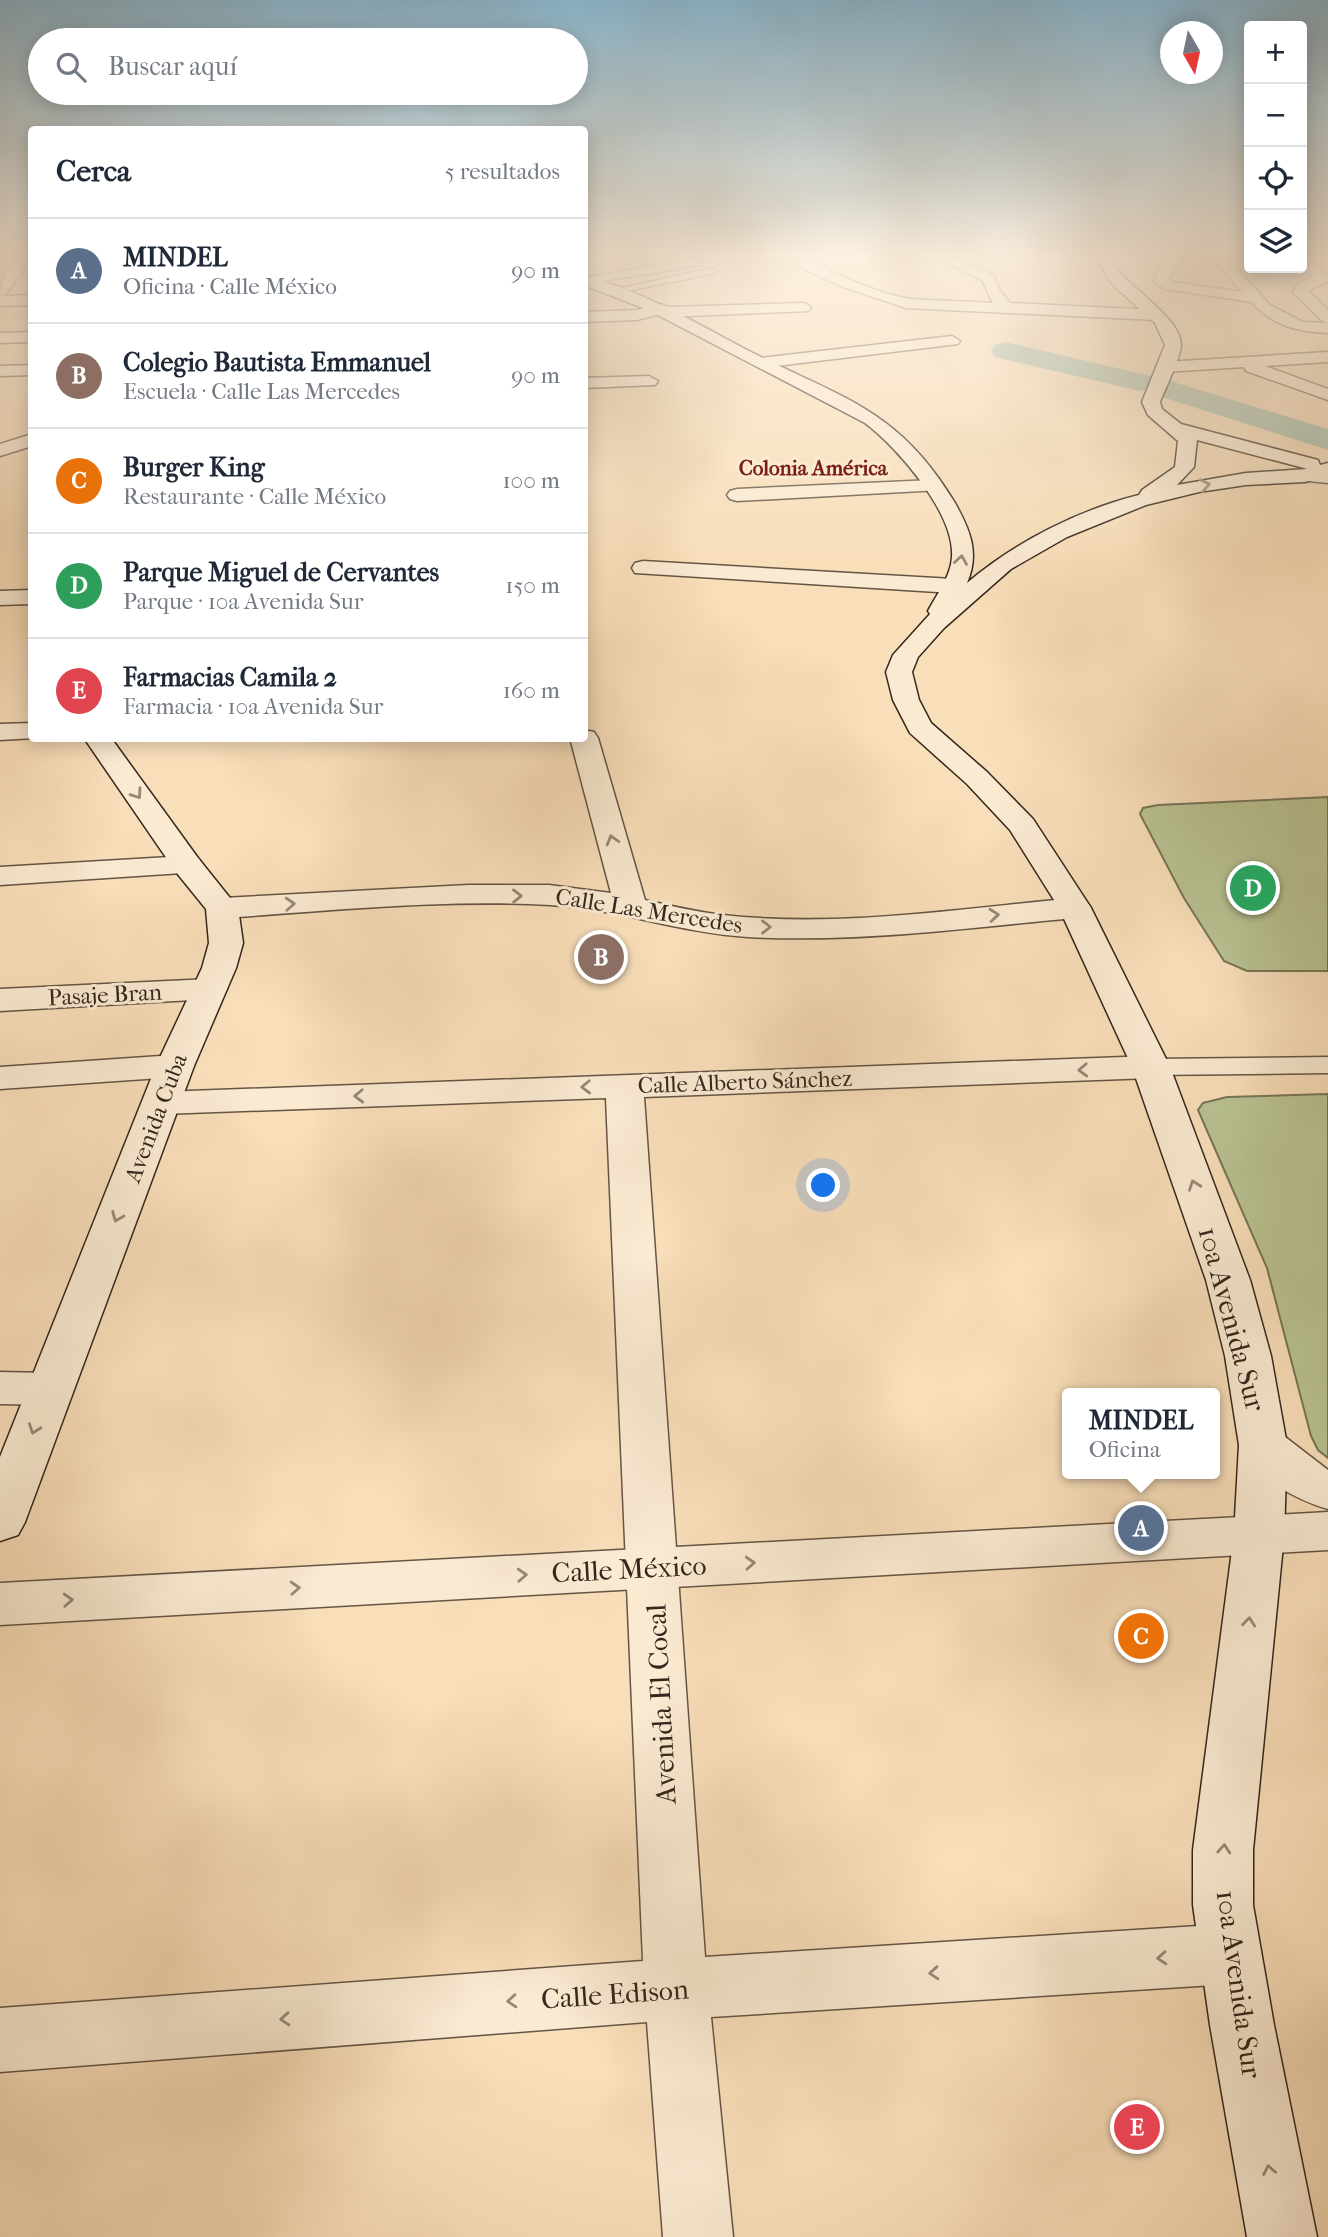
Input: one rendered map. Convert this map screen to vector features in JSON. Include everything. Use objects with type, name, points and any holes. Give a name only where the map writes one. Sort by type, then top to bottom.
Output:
[{"type":"street","name":"10a Avenida Sur","points":[[746,355],[872,419],[902,446],[947,504],[991,536],[1022,539],[1059,532]]},
{"type":"street","points":[[760,363],[826,355]]},
{"type":"street","points":[[1169,355],[1151,402],[1154,411],[1182,434],[1215,451],[1305,476]]},
{"type":"street","points":[[1165,367],[1328,357]]},
{"type":"street","points":[[1241,363],[1328,395]]},
{"type":"street","points":[[0,371],[28,370]]},
{"type":"street","points":[[588,383],[649,381]]},
{"type":"street","points":[[1182,434],[1328,472]]},
{"type":"street","points":[[1139,501],[1185,470],[1189,461],[1182,434]]},
{"type":"street","points":[[0,450],[28,441]]},
{"type":"street","points":[[1059,532],[1139,501],[1220,482],[1328,472]]},
{"type":"street","points":[[737,495],[933,486]]},
{"type":"street","name":"10a Avenida Sur","points":[[947,504],[963,548],[961,568],[944,604],[906,655],[900,672],[901,686],[911,713],[931,739],[977,778],[1022,825],[1075,908],[1151,1067],[1228,1280],[1248,1356],[1264,1445],[1259,1535],[1223,1850],[1223,1905],[1282,2237]]},
{"type":"street","name":"10a Avenida Sur","points":[[944,604],[1003,564],[1059,532]]},
{"type":"street","points":[[643,568],[944,604]]},
{"type":"street","points":[[0,598],[28,597]]},
{"type":"street","points":[[0,732],[28,731]]},
{"type":"street","points":[[100,742],[187,864],[222,908]]},
{"type":"street","points":[[585,742],[631,906]]},
{"type":"street","points":[[0,876],[187,864]]},
{"type":"street","name":"Calle Las Mercedes","points":[[222,908],[409,897],[551,895],[631,906],[699,921],[772,928],[920,922],[1075,908]]},
{"type":"street","name":"Avenida Cuba","points":[[0,1522],[49,1388],[175,1066],[210,989],[226,943],[222,908]]},
{"type":"street","name":"Pasaje Bran","points":[[0,1000],[210,989]]},
{"type":"street","name":"Calle Alberto Sánchez","points":[[162,1103],[1151,1067],[1328,1065]]},
{"type":"street","points":[[0,1078],[175,1066]]},
{"type":"street","name":"Avenida El Cocal","points":[[624,1086],[676,1989],[698,2237]]},
{"type":"street","points":[[0,1388],[49,1388]]},
{"type":"street","points":[[1264,1445],[1317,1488],[1328,1491]]},
{"type":"street","name":"Calle México","points":[[0,1604],[1328,1531]]},
{"type":"street","name":"Calle Edison","points":[[0,2040],[676,1989],[1230,1954]]},
{"type":"green space","points":[[1328,797],[1328,971],[1247,971],[1224,961],[1184,898],[1140,814],[1143,808],[1158,805]]},
{"type":"green space","points":[[1328,1094],[1328,1458],[1318,1450],[1311,1436],[1267,1268],[1198,1110],[1203,1103],[1227,1097]]},
{"type":"waterway","points":[[1024,355],[1140,382]]},
{"type":"waterway","points":[[1167,389],[1328,440]]},
{"type":"place","name":"Parque Miguel de Cervantes","points":[[1253,888]]},
{"type":"place","name":"Colegio Bautista Emmanuel","points":[[601,957]]},
{"type":"place","name":"MINDEL","points":[[1141,1528]]},
{"type":"place","name":"Burger King","points":[[1141,1636]]},
{"type":"place","name":"Farmacias Camila 2","points":[[1137,2127]]},
{"type":"district","name":"Colonia América","points":[[813,468]]}]
